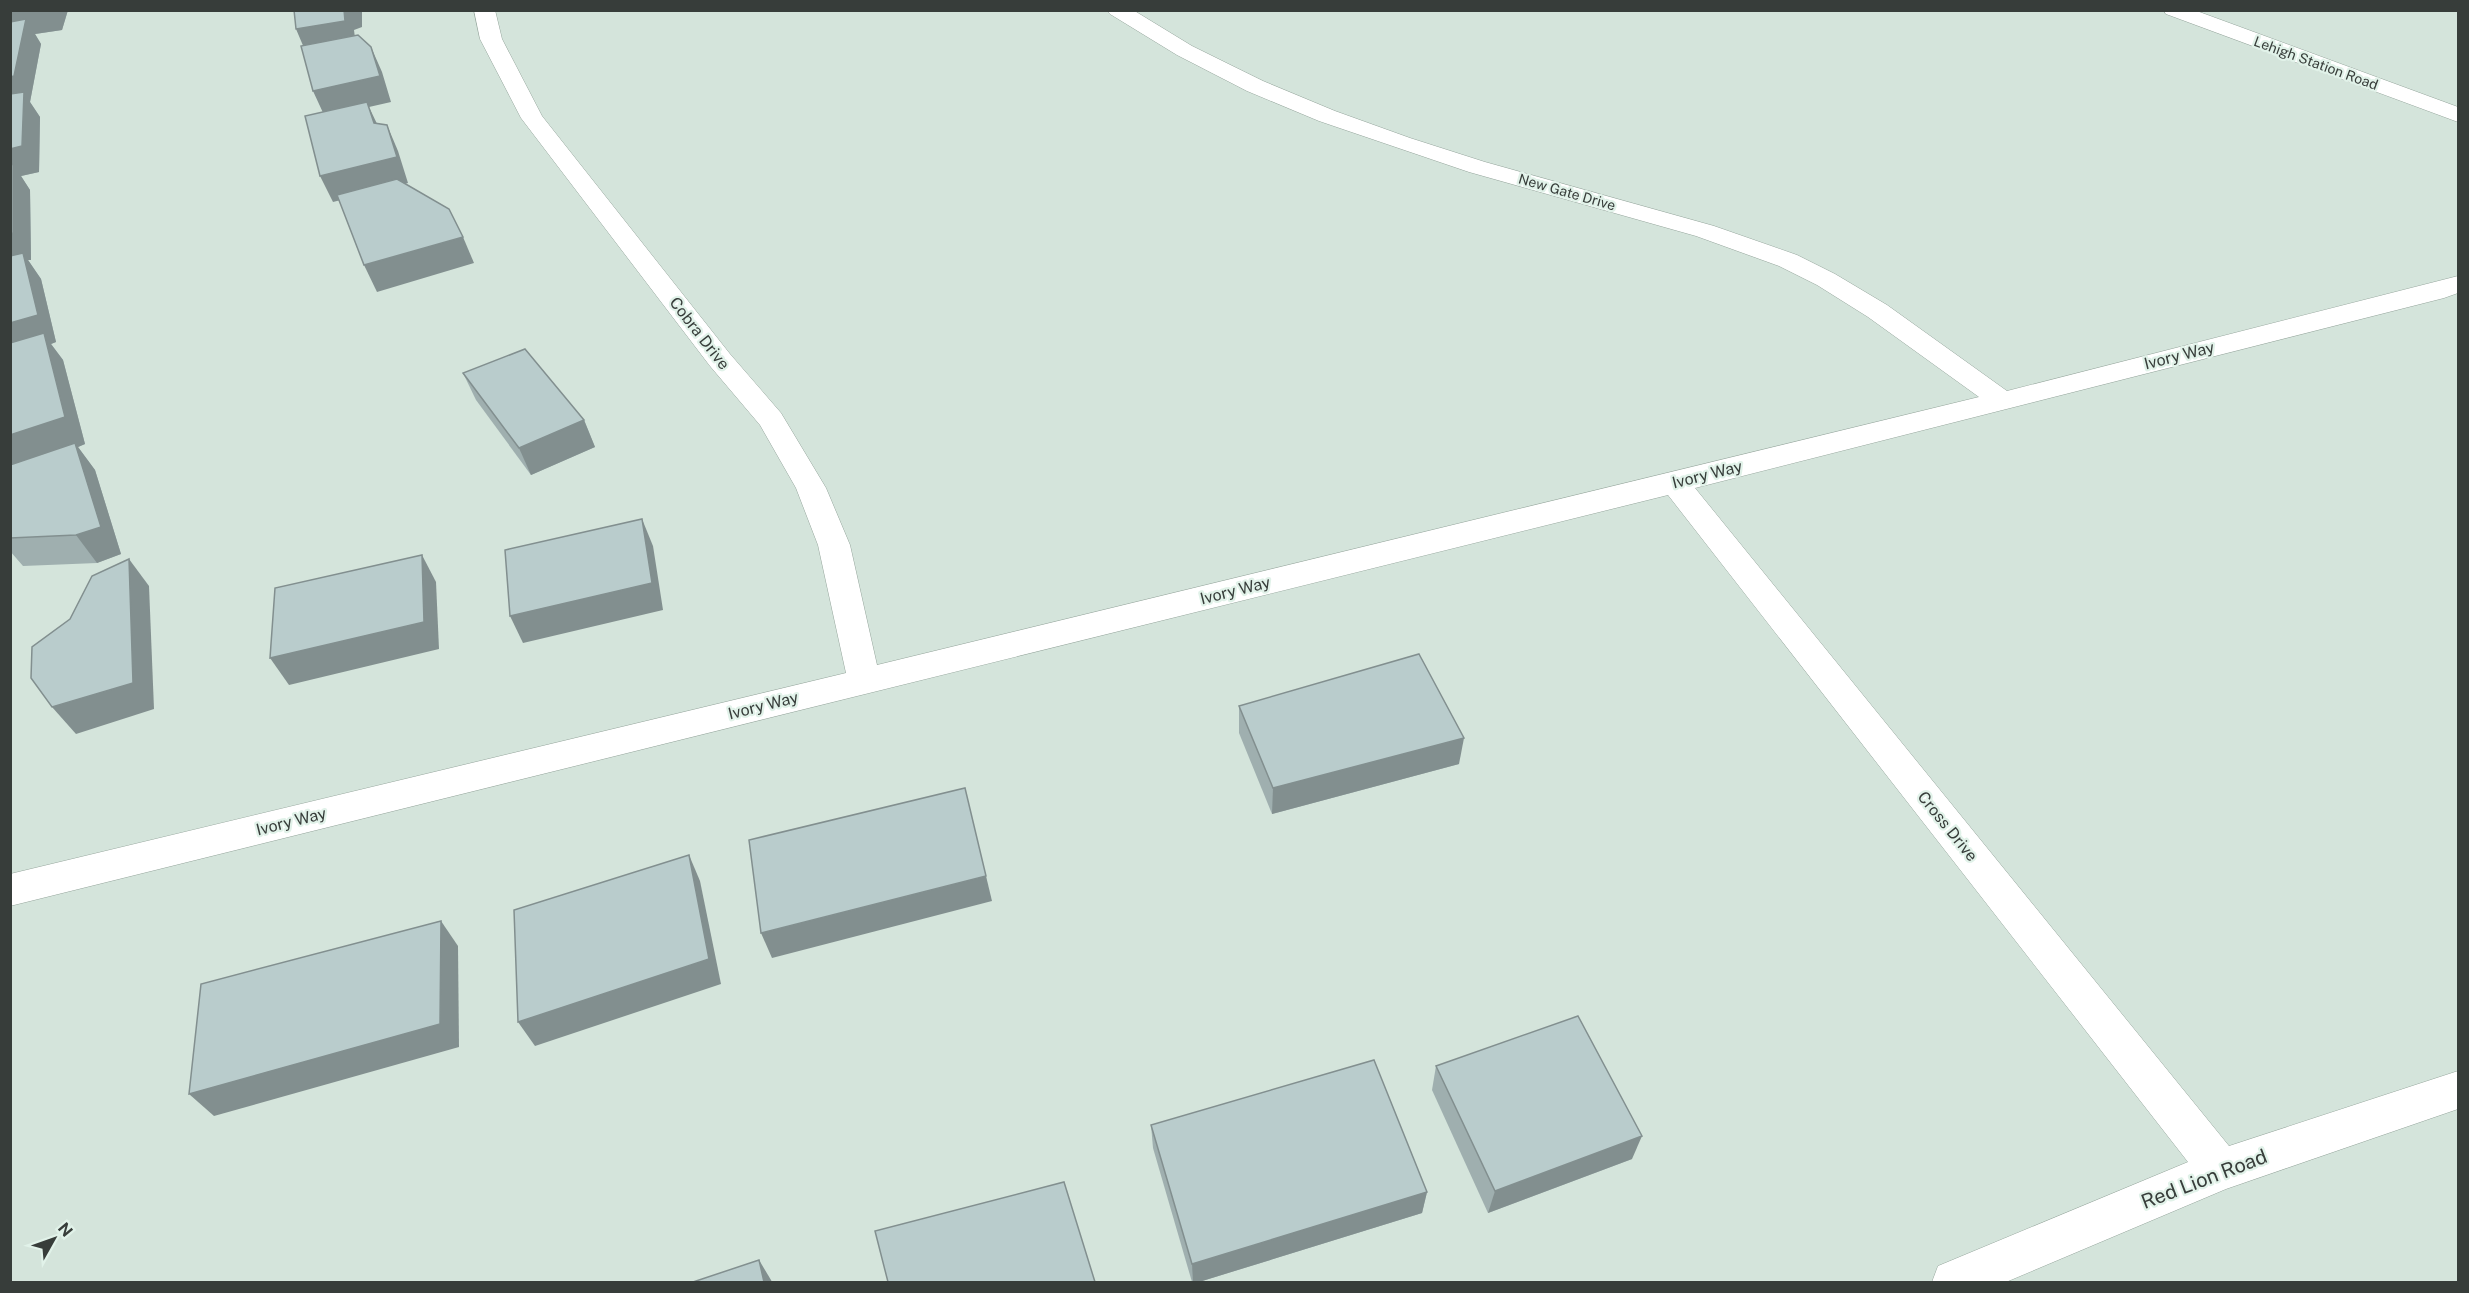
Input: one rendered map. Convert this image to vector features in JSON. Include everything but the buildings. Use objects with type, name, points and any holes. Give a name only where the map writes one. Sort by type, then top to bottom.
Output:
[{"type":"street","name":"Cobra Drive","points":[[484,10],[491,39],[532,118],[720,360],[771,420],[811,488],[834,545],[864,680]]},
{"type":"street","name":"New Gate Drive","points":[[1117,10],[1148,31],[1210,63],[1313,111],[1388,139],[1488,170],[1705,231],[1798,266],[1842,289],[1894,321],[2001,399]]},
{"type":"street","name":"Lehigh Station Road","points":[[2173,10],[2458,115]]},
{"type":"street","name":"Ivory Way","points":[[10,890],[1675,483],[2001,399],[2435,292],[2458,284]]},
{"type":"street","name":"Cross Drive","points":[[1675,483],[2221,1170]]},
{"type":"street","name":"Red Lion Road","points":[[1954,1282],[2221,1170],[2458,1090]]}]
